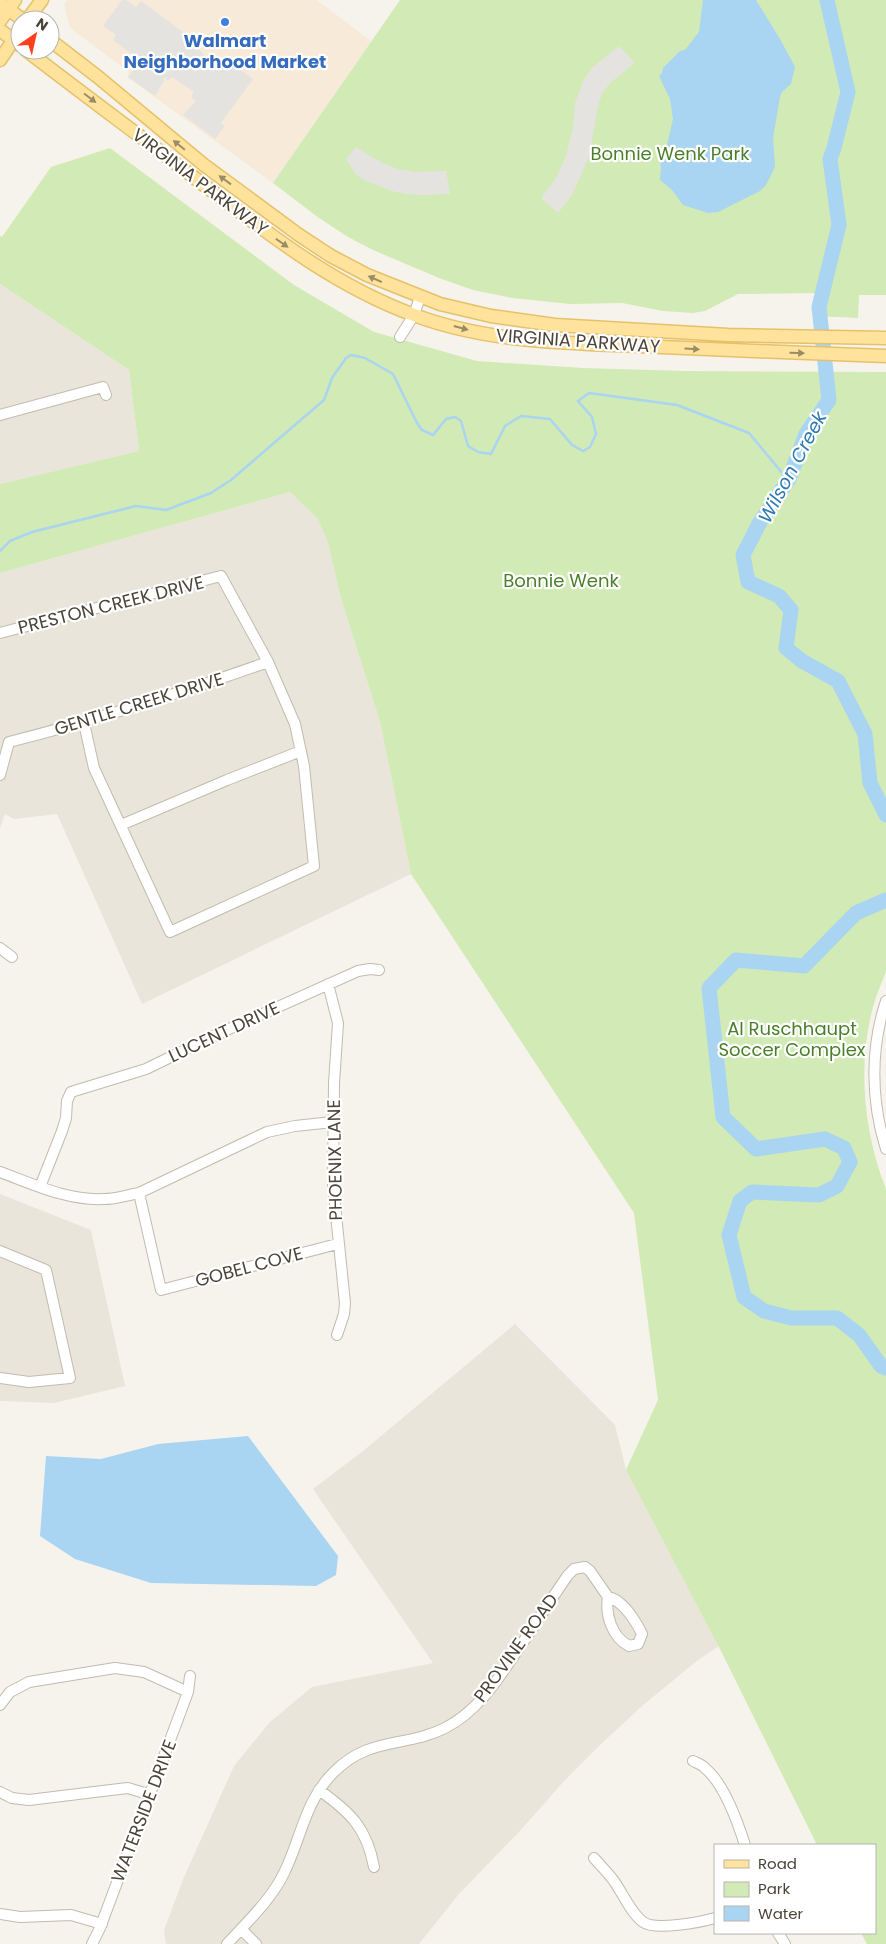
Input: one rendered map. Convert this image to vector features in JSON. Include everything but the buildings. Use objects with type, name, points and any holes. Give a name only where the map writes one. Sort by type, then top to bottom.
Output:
[{"type":"main road","points":[[0,21],[8,4]]},
{"type":"main road","points":[[0,60],[10,48]]},
{"type":"main road","name":"VIRGINIA PARKWAY","points":[[60,48],[204,165],[283,224],[331,256],[367,275],[420,297],[462,310],[524,322],[580,327],[749,336],[886,338]]},
{"type":"main road","name":"VIRGINIA PARKWAY","points":[[39,60],[243,214],[318,267],[357,289],[414,315],[473,331],[532,341],[748,352],[886,356]]},
{"type":"main road","points":[[243,214],[253,201]]},
{"type":"street","points":[[400,337],[414,315],[420,297]]},
{"type":"street","points":[[0,415],[103,387],[106,396]]},
{"type":"street","name":"PRESTON CREEK DRIVE","points":[[0,633],[222,576],[268,662]]},
{"type":"street","points":[[84,723],[94,768],[170,932],[314,866],[304,766],[295,724],[268,662]]},
{"type":"street","name":"GENTLE CREEK DRIVE","points":[[0,775],[9,742],[84,723],[166,698],[268,662]]},
{"type":"street","points":[[121,826],[227,780],[301,751]]},
{"type":"street","points":[[0,948],[12,957]]},
{"type":"street","name":"LUCENT DRIVE","points":[[40,1187],[66,1118],[69,1095],[77,1089],[146,1069],[220,1033],[358,971],[379,970]]},
{"type":"street","name":"PHOENIX LANE","points":[[328,984],[338,1023],[334,1083],[333,1185],[344,1308],[342,1323],[337,1336]]},
{"type":"street","points":[[886,1001],[880,1018],[874,1067],[876,1105],[886,1149]]},
{"type":"street","points":[[0,1172],[70,1196],[95,1199],[116,1198],[138,1193],[267,1132],[295,1126],[333,1122]]},
{"type":"street","name":"GOBEL COVE","points":[[138,1193],[161,1290],[338,1244]]},
{"type":"street","points":[[0,1251],[46,1270],[70,1378],[29,1382],[0,1378]]},
{"type":"street","name":"PROVINE ROAD","points":[[227,1944],[272,1895],[291,1857],[304,1818],[319,1790],[332,1774],[353,1756],[379,1745],[411,1739],[444,1728],[471,1711],[494,1684],[574,1569],[580,1567],[590,1571],[608,1597]]},
{"type":"street","points":[[608,1597],[618,1601],[639,1629],[642,1634],[638,1644],[629,1646],[612,1629],[608,1614],[608,1597]]},
{"type":"street","points":[[0,1705],[10,1692],[29,1682],[115,1668],[144,1672],[188,1692]]},
{"type":"street","name":"WATERSIDE DRIVE","points":[[92,1944],[102,1924],[151,1795],[188,1692],[190,1676]]},
{"type":"street","points":[[693,1761],[707,1769],[716,1782],[733,1810],[745,1844]]},
{"type":"street","points":[[0,1792],[12,1798],[29,1800],[128,1788],[151,1795]]},
{"type":"street","points":[[319,1790],[342,1806],[360,1827],[368,1842],[374,1867]]},
{"type":"street","points":[[594,1858],[614,1882],[642,1922],[658,1926],[714,1918]]},
{"type":"street","points":[[0,1914],[20,1917],[71,1915],[102,1924]]},
{"type":"street","points":[[241,1929],[256,1944]]},
{"type":"shaded area","points":[[67,0],[317,0],[371,41],[273,183],[127,77],[129,72],[70,28],[64,4]]},
{"type":"shaded area","points":[[122,0],[126,0],[136,7],[141,1],[199,44],[197,48],[214,64],[219,59],[253,79],[221,123],[225,126],[215,139],[183,115],[196,101],[191,97],[194,92],[172,77],[168,81],[164,77],[164,81],[155,96],[128,77],[135,69],[137,58],[113,40],[116,35],[103,26]]},
{"type":"shaded area","points":[[619,46],[635,63],[611,82],[602,93],[589,157],[572,195],[558,213],[541,198],[556,178],[566,156],[573,127],[575,103],[584,79],[593,67]]},
{"type":"shaded area","points":[[356,147],[382,163],[398,169],[415,172],[446,171],[450,194],[406,194],[366,181],[356,175],[346,159]]},
{"type":"shaded area","points":[[0,284],[129,370],[139,451],[0,484]]},
{"type":"shaded area","points":[[290,492],[318,519],[328,543],[340,595],[380,722],[411,874],[142,1004],[57,814],[14,819],[5,814],[0,828],[0,573]]},
{"type":"shaded area","points":[[0,1194],[91,1230],[125,1386],[54,1403],[0,1401]]},
{"type":"shaded area","points":[[515,1324],[615,1425],[626,1470],[719,1646],[698,1660],[642,1706],[599,1746],[459,1894],[419,1944],[166,1944],[164,1930],[184,1877],[234,1766],[270,1722],[312,1687],[433,1663],[313,1489],[363,1451]]},
{"type":"green space","name":"Bonnie Wenk Park","points":[[400,0],[886,0],[886,295],[859,295],[858,318],[816,316],[820,293],[738,294],[705,311],[693,313],[663,311],[622,303],[570,304],[512,298],[473,290],[439,278],[373,250],[348,237],[319,218],[273,183]]},
{"type":"green space","points":[[110,148],[294,285],[374,332],[477,361],[583,368],[685,371],[886,372],[886,971],[874,1002],[868,1029],[864,1076],[865,1099],[872,1145],[886,1189],[886,1944],[867,1944],[862,1934],[876,1934],[876,1844],[817,1844],[721,1651],[626,1470],[658,1400],[634,1213],[411,874],[380,722],[340,595],[328,543],[318,519],[290,492],[0,573],[0,484],[139,451],[129,370],[0,284],[0,236],[2,237],[51,167]]},
{"type":"water","points":[[703,0],[756,0],[795,67],[791,84],[782,92],[780,97],[773,138],[775,167],[766,185],[760,191],[718,212],[708,213],[683,205],[672,190],[660,180],[661,167],[659,156],[667,145],[673,119],[670,99],[659,76],[663,68],[680,51],[685,50],[699,32]]},
{"type":"water","points":[[248,1436],[338,1556],[336,1575],[316,1586],[151,1583],[75,1559],[40,1536],[46,1456],[101,1459],[158,1444]]},
{"type":"waterway","name":"Wilson Creek","points":[[827,0],[848,92],[830,159],[839,225],[819,307],[829,400],[806,434],[789,479],[760,522],[743,555],[748,582],[779,596],[791,610],[786,648],[802,661],[838,681],[865,734],[870,783],[886,815]]},
{"type":"waterway","points":[[0,551],[10,541],[32,532],[136,506],[166,510],[211,493],[231,480],[324,400],[332,378],[346,358],[351,355],[365,358],[393,374],[422,430],[433,435],[446,419],[455,417],[461,421],[468,446],[478,452],[491,454],[505,426],[521,416],[550,419],[572,445],[583,451],[590,447],[596,434],[592,417],[578,401],[589,393],[677,405],[749,433],[788,480]]},
{"type":"waterway","name":"Wilson Creek","points":[[886,900],[856,913],[804,966],[736,960],[709,988],[723,1117],[756,1149],[825,1139],[844,1148],[850,1162],[837,1186],[819,1195],[752,1192],[740,1201],[729,1235],[744,1297],[764,1311],[791,1318],[837,1318],[859,1335],[881,1366],[886,1368]]},
{"type":"place","name":"Walmart Neighborhood Market","points":[[225,22]]},
{"type":"park label","name":"Bonnie Wenk","points":[[561,581]]},
{"type":"park label","name":"Al Ruschhaupt Soccer Complex","points":[[792,1039]]}]
